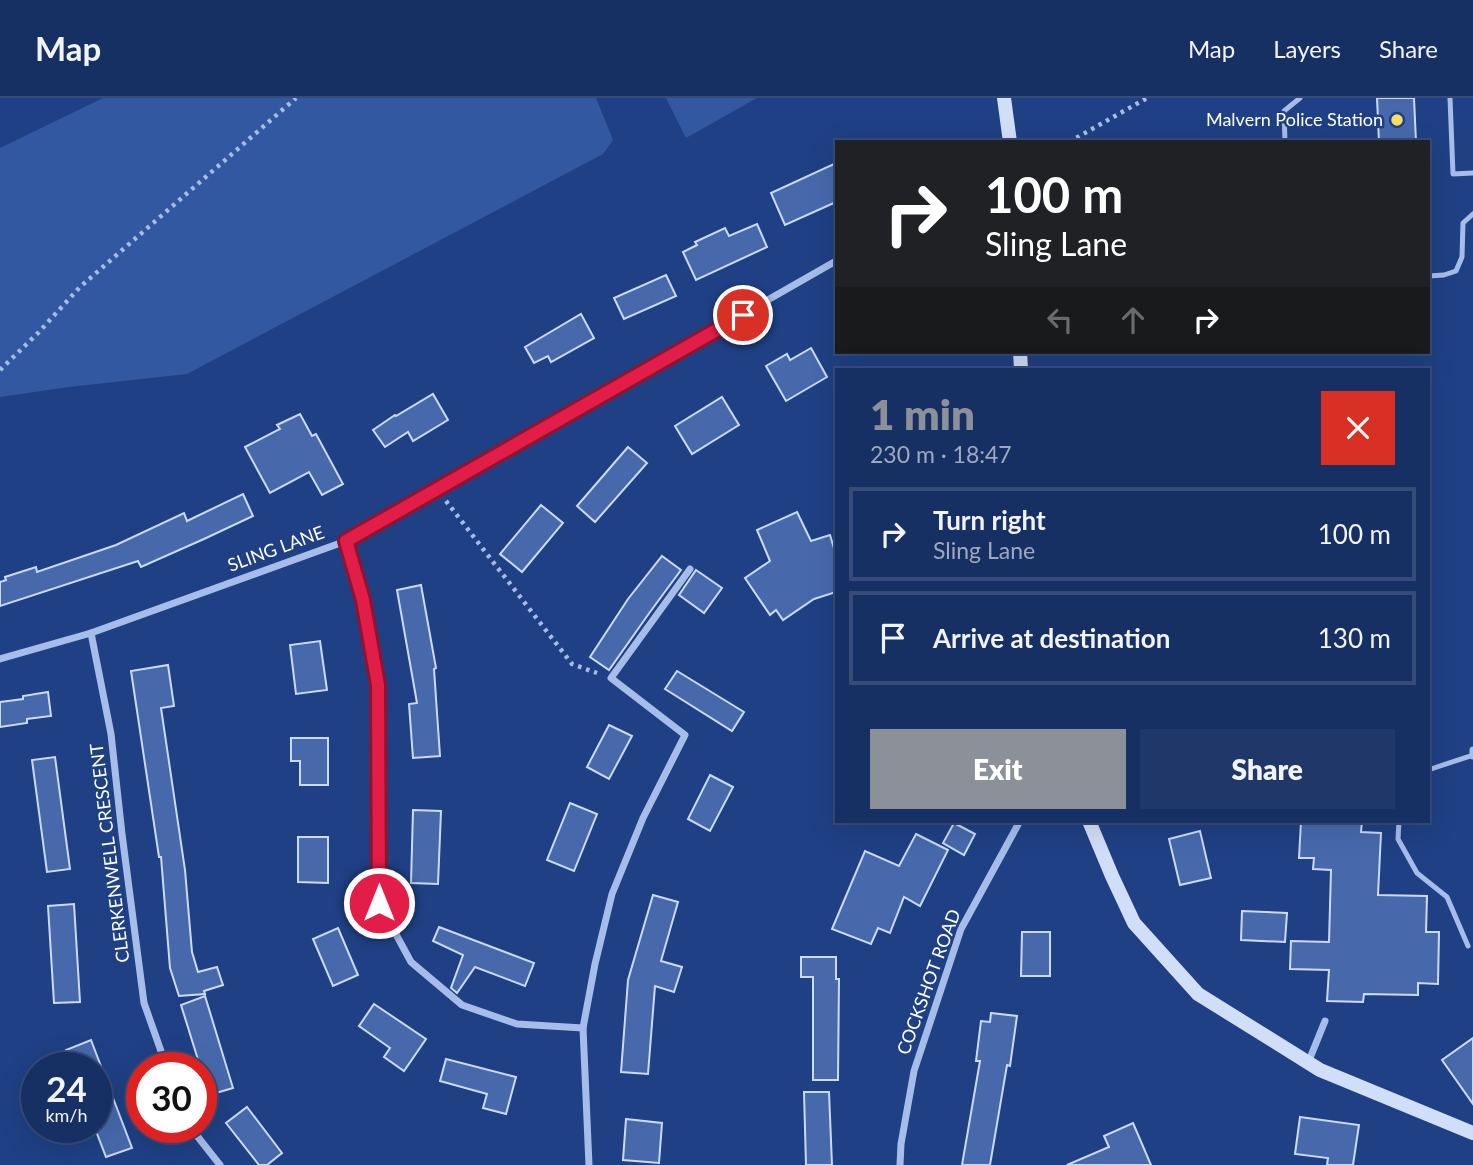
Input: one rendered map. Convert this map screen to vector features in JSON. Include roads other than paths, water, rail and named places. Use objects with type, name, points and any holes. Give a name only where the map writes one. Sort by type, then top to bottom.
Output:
[{"type":"street","points":[[1004,98],[1010,140]]},
{"type":"street","name":"SLING LANE","points":[[0,659],[91,633],[346,541],[835,262]]},
{"type":"street","points":[[346,541],[363,600],[378,685],[379,903],[411,962],[463,1005],[517,1024],[583,1028]]},
{"type":"street","points":[[589,1165],[583,1028],[594,964],[612,894],[643,818],[685,735],[611,678],[690,569]]},
{"type":"street","name":"CLERKENWELL CRESCENT","points":[[91,633],[111,734],[144,1003],[161,1052]]},
{"type":"street","name":"COCKSHOT ROAD","points":[[900,1165],[901,1144],[914,1071],[961,929],[1019,823]]},
{"type":"street","points":[[1091,823],[1135,923],[1198,994],[1320,1070],[1473,1133]]},
{"type":"street","points":[[1308,1063],[1325,1021]]},
{"type":"street","points":[[203,1143],[220,1165]]},
{"type":"lane","points":[[1285,140],[1284,111],[1300,98]]},
{"type":"lane","points":[[1450,98],[1453,174],[1473,173]]},
{"type":"lane","points":[[1430,276],[1456,271],[1462,257],[1462,223],[1473,214]]},
{"type":"lane","points":[[1430,769],[1473,754]]},
{"type":"lane","points":[[1399,823],[1398,839],[1417,873],[1447,897],[1468,946]]},
{"type":"place","name":"Malvern Police Station","points":[[1397,120]]}]
